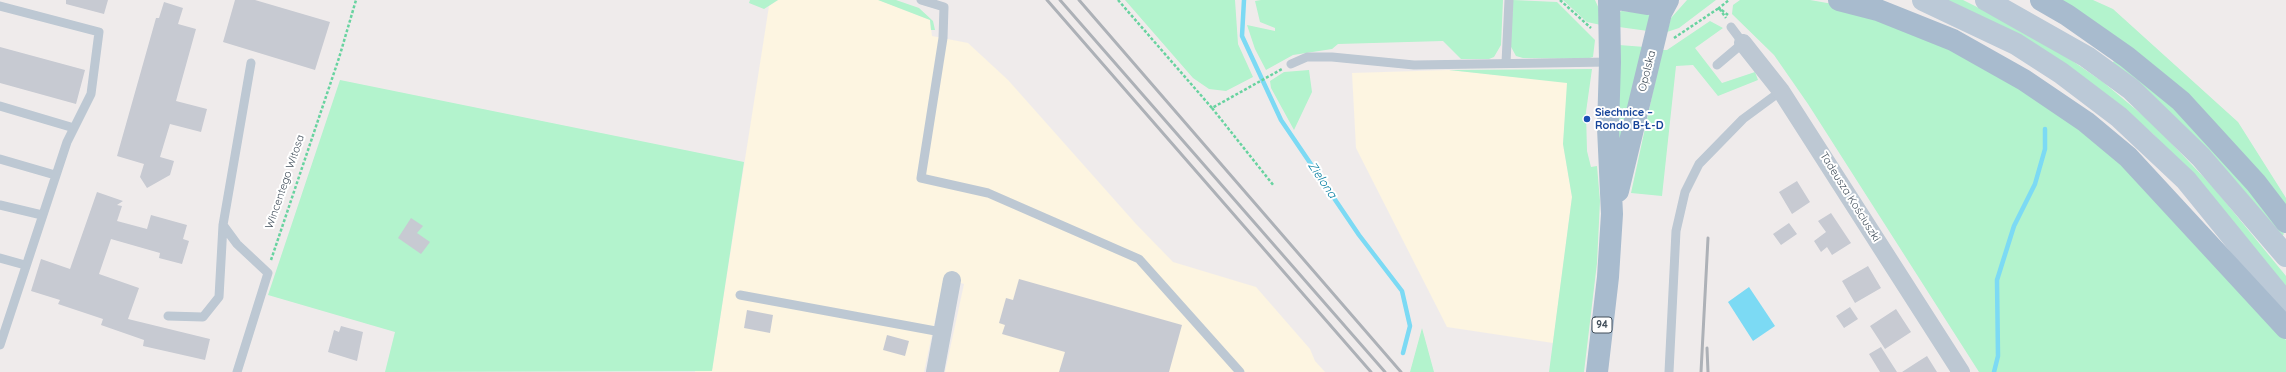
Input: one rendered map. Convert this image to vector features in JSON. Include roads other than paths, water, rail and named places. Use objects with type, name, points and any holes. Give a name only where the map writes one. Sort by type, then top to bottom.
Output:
[{"type":"main road","name":"Opolska","points":[[1597,372],[1608,277],[1612,214],[1608,128],[1610,62],[1609,0]]},
{"type":"main road","name":"94","points":[[1623,0],[1647,4],[1668,0]]},
{"type":"main road","name":"Opolska","points":[[1612,214],[1661,13],[1668,0]]},
{"type":"main road","points":[[1840,0],[1878,10],[1953,40],[2017,76],[2086,122],[2128,157],[2286,328]]},
{"type":"main road","points":[[1923,0],[2016,44],[2061,73],[2119,117],[2186,180],[2286,303]]},
{"type":"main road","points":[[1986,0],[2087,57],[2131,89],[2201,157],[2286,256]]},
{"type":"main road","points":[[2041,0],[2068,15],[2127,57],[2180,101],[2256,183],[2286,222]]},
{"type":"street","name":"Tadeusza Kościuszki","points":[[1743,43],[1781,91],[1961,372]]},
{"type":"street","points":[[937,372],[941,332],[952,280]]},
{"type":"lane","points":[[921,0],[944,7],[943,38],[921,178],[988,192],[1139,259],[1240,372]]},
{"type":"lane","points":[[1506,62],[1509,0]]},
{"type":"lane","points":[[0,6],[99,32],[91,94],[74,128],[55,175],[0,345]]},
{"type":"lane","name":"Tadeusza Kościuszki","points":[[1731,27],[1743,43]]},
{"type":"lane","points":[[1718,65],[1743,43]]},
{"type":"lane","points":[[1291,64],[1307,57],[1414,65],[1506,62],[1610,62]]},
{"type":"lane","points":[[168,316],[203,317],[219,297],[223,225],[251,63]]},
{"type":"lane","points":[[1669,372],[1676,230],[1685,192],[1700,164],[1710,152],[1743,119],[1781,91]]},
{"type":"lane","points":[[0,106],[74,128]]},
{"type":"lane","points":[[0,159],[55,175]]},
{"type":"lane","points":[[0,205],[42,215]]},
{"type":"lane","points":[[223,225],[237,244],[268,273],[237,372]]},
{"type":"lane","points":[[0,258],[25,266]]},
{"type":"lane","points":[[740,295],[941,332]]},
{"type":"water","points":[[1749,287],[1775,326],[1753,341],[1728,302]]},
{"type":"waterway","name":"Zielona","points":[[1244,0],[1242,36],[1281,120],[1359,235],[1402,291],[1410,326],[1403,353]]},
{"type":"waterway","points":[[1994,372],[1998,356],[1997,280],[2014,226],[2035,184],[2045,149],[2045,129]]},
{"type":"railway","points":[[1047,0],[1371,372]]},
{"type":"railway","points":[[1060,0],[1385,372]]},
{"type":"railway","points":[[1079,0],[1401,372]]},
{"type":"railway","points":[[1701,372],[1708,238]]},
{"type":"railway","points":[[1707,348],[1708,372]]},
{"type":"place","name":"Siechnice – Rondo B-Ł-D","points":[[1587,119]]}]
